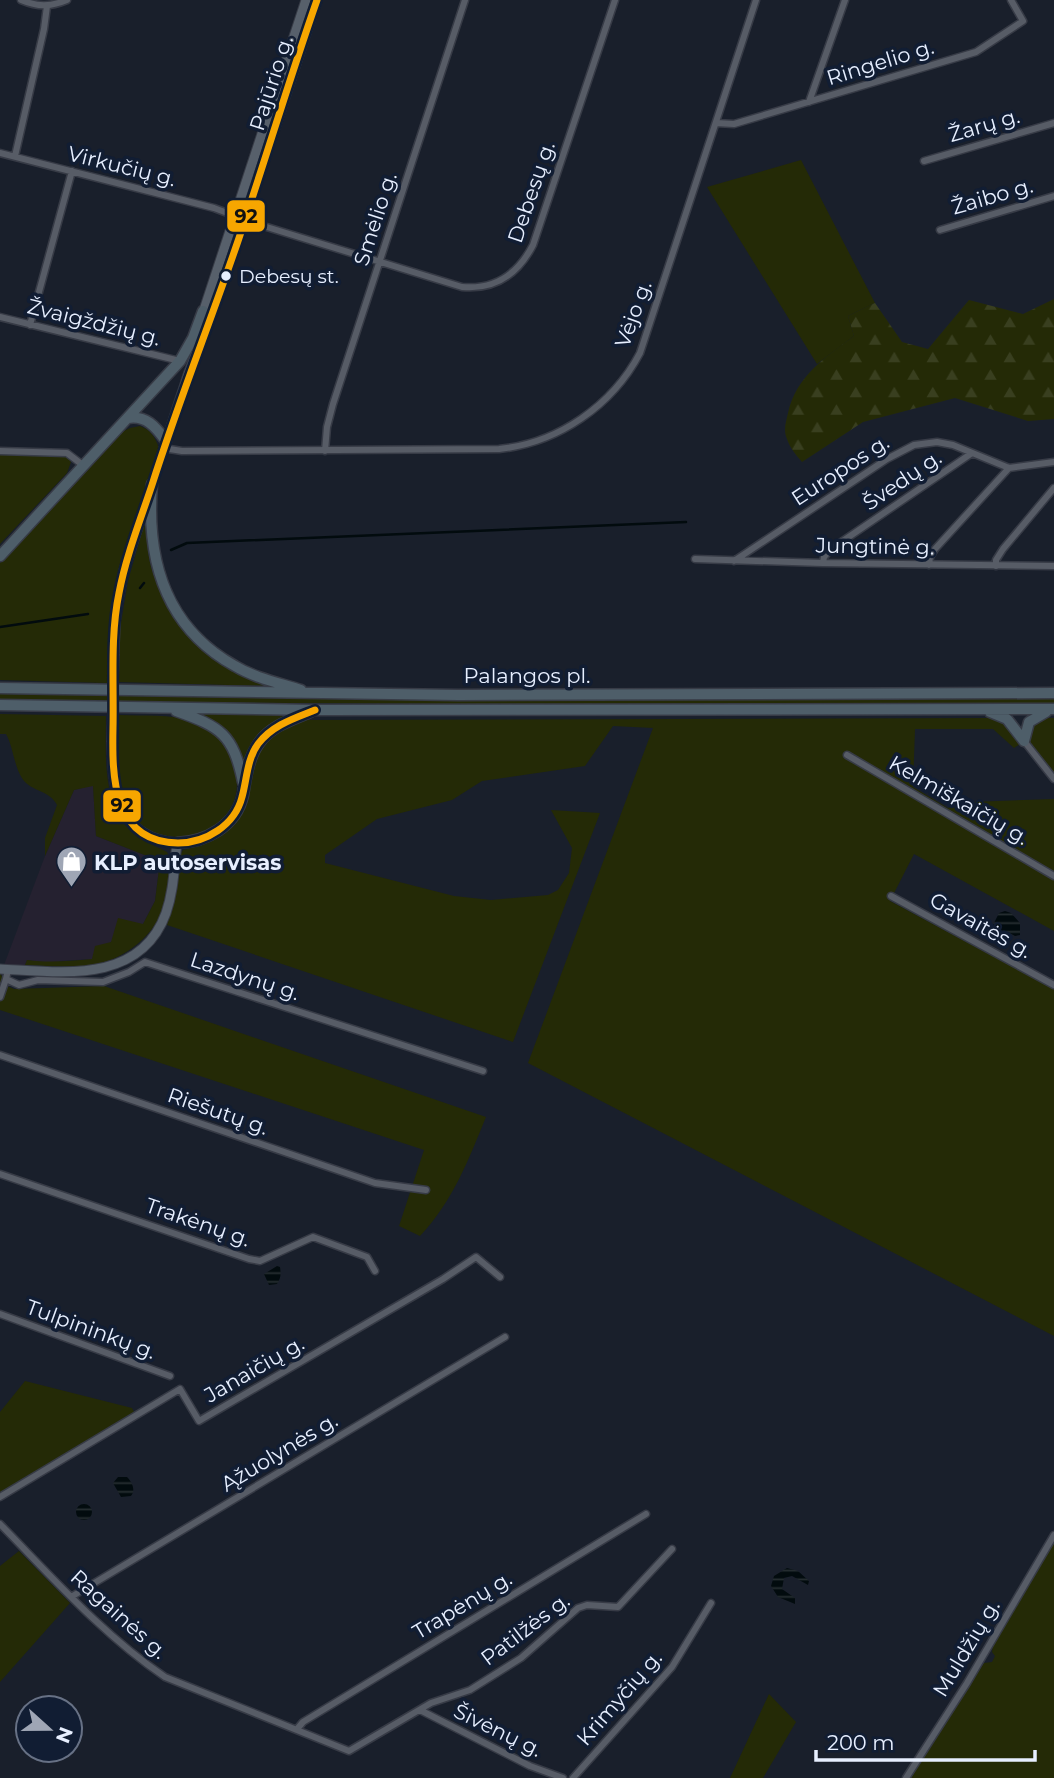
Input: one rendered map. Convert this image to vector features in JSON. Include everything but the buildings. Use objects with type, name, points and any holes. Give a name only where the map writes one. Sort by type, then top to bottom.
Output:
[{"type":"highway","points":[[0,556],[180,360],[204,311]]},
{"type":"highway","points":[[128,418],[138,416],[146,421],[165,444]]},
{"type":"highway","points":[[152,484],[150,507],[156,568],[172,606],[183,622],[215,653],[235,666],[262,678],[313,694]]},
{"type":"highway","name":"Palangos pl.","points":[[0,688],[313,694],[1054,694]]},
{"type":"highway","name":"Palangos pl.","points":[[0,705],[316,710],[1053,709]]},
{"type":"highway","points":[[167,707],[201,720],[221,732],[236,751],[244,785]]},
{"type":"highway","points":[[1024,741],[1029,722],[1053,709]]},
{"type":"highway","points":[[177,843],[203,839],[224,826],[239,805],[250,759],[263,738],[276,726],[316,710]]},
{"type":"highway","points":[[984,710],[1007,719],[1024,741]]},
{"type":"main road","name":"Pajūrio g.","points":[[188,375],[204,311],[234,215],[306,0]]},
{"type":"main road","name":"Pajūrio g.","points":[[177,843],[147,835],[131,823],[123,812],[115,789],[112,742],[118,595],[188,375],[245,219],[317,0]]},
{"type":"main road","points":[[5,973],[78,972],[113,967],[129,958],[153,936],[163,922],[173,886],[177,843]]},
{"type":"street","points":[[21,0],[41,7],[67,0]]},
{"type":"street","name":"Smėlio g.","points":[[325,450],[333,404],[465,0]]},
{"type":"street","name":"Debesų g.","points":[[234,215],[462,287],[477,288],[501,281],[525,260],[533,245],[615,0]]},
{"type":"street","name":"Vėjo g.","points":[[165,444],[182,451],[514,448],[557,433],[591,412],[616,387],[639,353],[756,0]]},
{"type":"street","points":[[809,102],[846,0]]},
{"type":"street","name":"Ringelio g.","points":[[716,123],[734,124],[976,52],[1023,21],[1011,0]]},
{"type":"street","points":[[15,156],[47,6]]},
{"type":"street","name":"Žarų g.","points":[[924,161],[1054,123]]},
{"type":"street","name":"Virkučių g.","points":[[0,153],[175,197],[234,215]]},
{"type":"street","points":[[30,325],[72,172]]},
{"type":"street","name":"Žaibo g.","points":[[940,230],[1054,196]]},
{"type":"street","name":"Žvaigždžių g.","points":[[0,317],[180,360]]},
{"type":"street","name":"Europos g.","points":[[734,561],[901,450],[914,445],[937,442],[953,445],[1009,468],[1054,463]]},
{"type":"street","points":[[0,451],[67,453],[84,466]]},
{"type":"street","name":"Švedų g.","points":[[824,563],[824,557],[831,549],[972,453]]},
{"type":"street","points":[[929,565],[935,549],[1009,468]]},
{"type":"street","points":[[996,566],[1003,549],[1054,488]]},
{"type":"street","name":"Jungtinė g.","points":[[695,559],[1054,566]]},
{"type":"street","points":[[1054,559],[1054,566]]},
{"type":"street","points":[[1024,741],[1054,779]]},
{"type":"street","name":"Kelmiškaičių g.","points":[[847,755],[1054,876]]},
{"type":"street","name":"Gavaitės g.","points":[[891,896],[1054,985]]},
{"type":"street","name":"Lazdynų g.","points":[[5,973],[19,985],[38,980],[103,982],[129,972],[145,962],[483,1071]]},
{"type":"street","points":[[0,997],[5,973]]},
{"type":"street","name":"Riešutų g.","points":[[0,1055],[375,1183],[426,1190]]},
{"type":"street","name":"Trakėnų g.","points":[[0,1174],[249,1259],[260,1261],[313,1237],[367,1257],[375,1271]]},
{"type":"street","name":"Janaičių g.","points":[[0,1497],[180,1389],[200,1421],[476,1257],[500,1276]]},
{"type":"street","name":"Tulpininkų g.","points":[[0,1314],[170,1376]]},
{"type":"street","name":"Ąžuolynės g.","points":[[71,1597],[505,1337]]},
{"type":"street","name":"Trapėnų g.","points":[[298,1728],[303,1722],[402,1660],[646,1514]]},
{"type":"street","name":"Ragainės g.","points":[[0,1524],[71,1597],[131,1652],[165,1677],[298,1728],[349,1751]]},
{"type":"street","name":"Muldžių g.","points":[[906,1778],[967,1683],[1054,1535]]},
{"type":"street","name":"Patilžės g.","points":[[349,1751],[440,1699],[470,1690],[480,1684],[534,1647],[582,1605],[618,1607],[672,1549]]},
{"type":"street","name":"Krimyčių g.","points":[[573,1778],[672,1667],[710,1603]]},
{"type":"street","name":"Šivėnų g.","points":[[420,1710],[530,1766],[563,1778]]},
{"type":"shaded area","points":[[93,785],[96,836],[160,861],[155,901],[143,924],[111,942],[93,959],[60,961],[55,964],[27,960],[25,965],[4,965],[45,856],[74,790]]},
{"type":"shaded area","points":[[999,913],[1011,913],[1020,923],[1020,935],[1015,936],[1006,931],[993,935],[991,929]]},
{"type":"shaded area","points":[[277,1266],[280,1267],[281,1274],[279,1280],[277,1284],[269,1285],[264,1274]]},
{"type":"shaded area","points":[[118,1477],[127,1477],[130,1481],[133,1489],[131,1496],[121,1497],[113,1483]]},
{"type":"shaded area","points":[[81,1504],[87,1504],[92,1512],[90,1518],[81,1520],[76,1515],[76,1509]]},
{"type":"shaded area","points":[[787,1568],[798,1571],[809,1581],[808,1585],[792,1576],[784,1578],[782,1589],[795,1598],[795,1604],[778,1597],[771,1586],[774,1576]]},
{"type":"green space","points":[[801,160],[875,303],[848,316],[854,336],[817,364],[707,187]]},
{"type":"green space","points":[[1054,299],[1054,419],[1028,421],[955,398],[863,422],[802,462],[795,454],[785,429],[792,400],[814,368],[854,336],[848,316],[875,303],[902,342],[928,349],[969,300],[1023,314]]},
{"type":"green space","points":[[140,426],[152,434],[159,448],[117,578],[109,629],[107,683],[0,680],[0,563],[122,432]]},
{"type":"green space","points":[[0,454],[61,456],[68,457],[71,462],[67,473],[0,544]]},
{"type":"green space","points":[[146,518],[151,567],[169,608],[181,625],[195,642],[229,668],[269,686],[119,682],[120,629],[128,581]]},
{"type":"green space","points":[[0,694],[389,700],[1054,699],[1054,704],[132,702],[0,700]]},
{"type":"green space","points":[[0,714],[106,716],[108,779],[116,808],[123,822],[134,833],[167,852],[171,867],[166,901],[155,925],[142,940],[115,958],[87,966],[25,965],[27,960],[52,962],[92,959],[95,946],[111,942],[118,918],[143,924],[155,901],[160,861],[96,836],[93,786],[74,790],[45,856],[45,838],[57,805],[54,800],[21,777],[6,734],[0,734]]},
{"type":"green space","points":[[119,715],[166,716],[193,721],[211,730],[220,739],[230,756],[237,784],[231,807],[217,824],[196,834],[173,837],[150,832],[131,816],[120,790],[117,762]]},
{"type":"green space","points":[[198,715],[289,715],[244,768],[228,735]]},
{"type":"green space","points":[[992,718],[1005,724],[1020,744],[1014,748],[993,729],[915,729],[913,787],[948,808],[970,802],[1054,799],[1054,931],[914,854],[890,901],[1054,989],[1054,1336],[528,1063],[653,728],[613,726],[585,766],[482,781],[452,800],[377,819],[325,855],[325,863],[454,896],[491,900],[548,895],[558,890],[569,873],[572,848],[551,810],[600,813],[513,1042],[167,925],[183,850],[204,844],[224,833],[257,752],[278,729],[302,720]]},
{"type":"green space","points":[[1054,718],[1054,774],[1029,741],[1029,729],[1036,722]]},
{"type":"green space","points":[[0,973],[7,986],[14,989],[104,986],[486,1117],[451,1195],[420,1236],[399,1226],[424,1150],[0,1010]]},
{"type":"green space","points":[[25,1381],[132,1408],[134,1412],[0,1493],[0,1412]]},
{"type":"green space","points":[[1054,1542],[1054,1778],[911,1778],[984,1663],[992,1662],[995,1656],[992,1652],[993,1645]]},
{"type":"green space","points":[[19,1551],[70,1603],[0,1682],[0,1566]]},
{"type":"green space","points":[[769,1694],[796,1722],[763,1778],[730,1778]]},
{"type":"waterway","points":[[171,550],[187,543],[686,522]]},
{"type":"waterway","points":[[140,588],[144,583]]},
{"type":"waterway","points":[[0,627],[88,614]]},
{"type":"transit line","name":"92","points":[[315,710],[277,727],[258,744],[249,763],[238,807],[218,831],[199,840],[178,843],[156,840],[140,831],[128,819],[120,803],[113,766],[113,643],[122,579],[317,0]]},
{"type":"place","name":"Debesų st.","points":[[226,276]]},
{"type":"place","name":"KLP autoservisas","points":[[71,889]]}]
